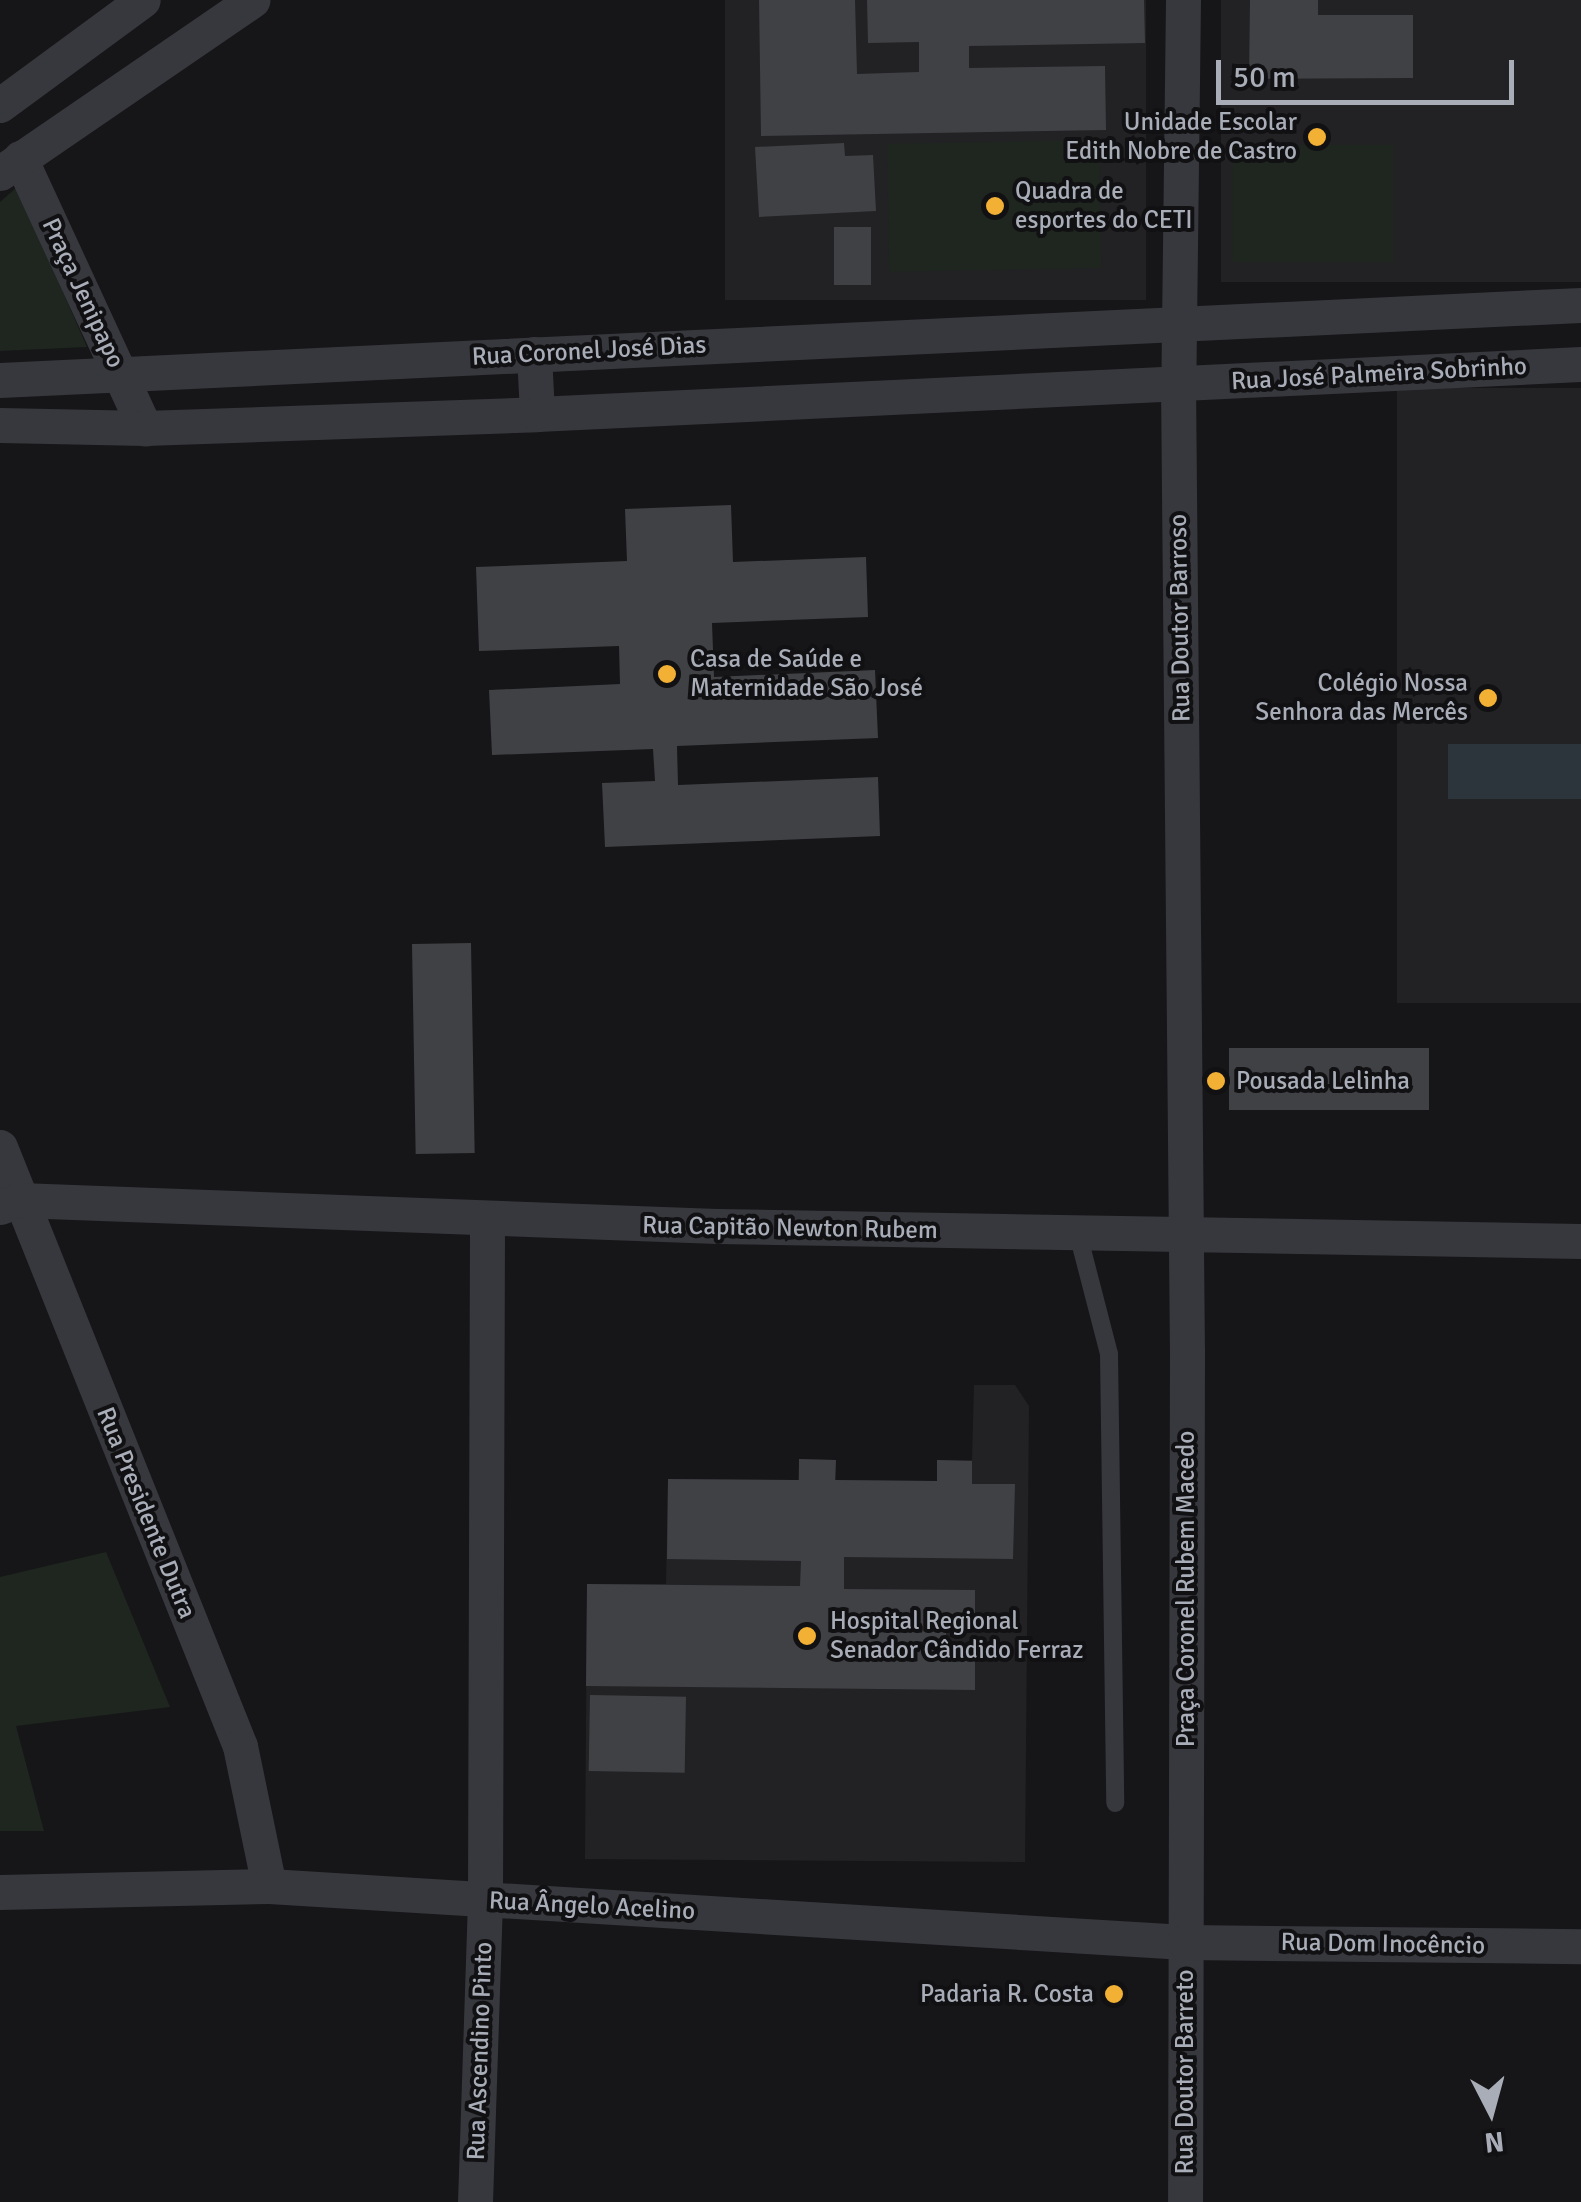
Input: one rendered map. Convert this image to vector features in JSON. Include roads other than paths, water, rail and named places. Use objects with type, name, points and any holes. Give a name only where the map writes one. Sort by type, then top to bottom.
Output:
[{"type":"street","points":[[10,166],[150,66],[253,0]]},
{"type":"street","name":"Rua Doutor Barroso","points":[[1183,0],[1178,383],[1186,1236]]},
{"type":"street","points":[[0,106],[130,4],[150,66]]},
{"type":"street","name":"Praça Jenipapo","points":[[10,166],[121,374],[144,428]]},
{"type":"street","points":[[1178,321],[1581,305]]},
{"type":"street","name":"Rua Coronel José Dias","points":[[0,380],[1178,321]]},
{"type":"street","points":[[534,354],[538,414]]},
{"type":"street","name":"Rua José Palmeira Sobrinho","points":[[1178,383],[1581,364]]},
{"type":"street","points":[[0,425],[144,428],[538,414],[1178,383]]},
{"type":"street","name":"Rua Presidente Dutra","points":[[0,1147],[10,1204],[240,1746],[270,1886]]},
{"type":"street","name":"Rua Capitão Newton Rubem","points":[[10,1204],[1078,1234],[1581,1241]]},
{"type":"street","points":[[484,1900],[487,1220]]},
{"type":"street","name":"Praça Coronel Rubem Macedo","points":[[1184,1942],[1186,1236]]},
{"type":"street","name":"Rua Ângelo Acelino","points":[[0,1892],[270,1886],[1184,1942]]},
{"type":"street","name":"Rua Ascendino Pinto","points":[[475,2202],[484,1900]]},
{"type":"street","name":"Rua Dom Inocêncio","points":[[1184,1942],[1581,1946]]},
{"type":"street","name":"Rua Doutor Barreto","points":[[1184,1942],[1185,2202]]},
{"type":"lane","points":[[1078,1234],[1110,1354],[1114,1803]]},
{"type":"place","name":"Unidade Escolar Edith Nobre de Castro","points":[[1317,137]]},
{"type":"place","name":"Quadra de esportes do CETI","points":[[995,206]]},
{"type":"place","name":"Casa de Saúde e Maternidade São José","points":[[667,674]]},
{"type":"place","name":"Colégio Nossa Senhora das Mercês","points":[[1488,698]]},
{"type":"place","name":"Pousada Lelinha","points":[[1216,1081]]},
{"type":"place","name":"Hospital Regional Senador Cândido Ferraz","points":[[807,1636]]},
{"type":"place","name":"Padaria R. Costa","points":[[1114,1994]]}]
